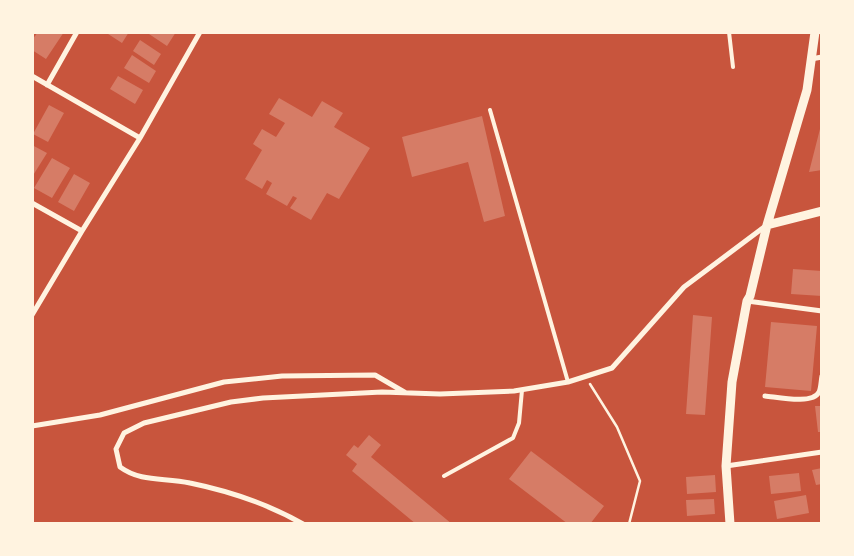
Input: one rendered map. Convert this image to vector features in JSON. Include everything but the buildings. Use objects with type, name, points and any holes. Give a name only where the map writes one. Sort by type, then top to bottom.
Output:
[{"type":"street","points":[[47,85],[77,32]]},
{"type":"street","points":[[32,315],[140,138],[200,32]]},
{"type":"street","points":[[730,524],[726,466],[732,382],[747,301],[750,296],[767,225],[807,90],[815,32]]},
{"type":"street","points":[[811,59],[822,57]]},
{"type":"street","points":[[32,76],[140,138]]},
{"type":"street","points":[[32,203],[82,231]]},
{"type":"street","points":[[303,524],[282,512],[226,492],[188,482],[156,480],[130,474],[120,466],[116,449],[124,433],[144,423],[231,402],[263,398],[382,392],[408,394],[522,390],[568,382],[612,368],[684,287],[767,225],[822,211]]},
{"type":"street","points":[[747,301],[822,311]]},
{"type":"street","points":[[32,426],[100,415],[224,382],[282,376],[375,374],[408,394]]},
{"type":"street","points":[[765,396],[807,400],[815,397],[820,392],[822,376]]},
{"type":"street","points":[[726,466],[822,452]]},
{"type":"lane","points":[[730,32],[733,67]]},
{"type":"lane","points":[[490,110],[568,382]]},
{"type":"lane","points":[[444,476],[513,438],[519,423],[522,390]]},
{"type":"path","points":[[586,376],[617,427],[640,482],[629,524]]}]
